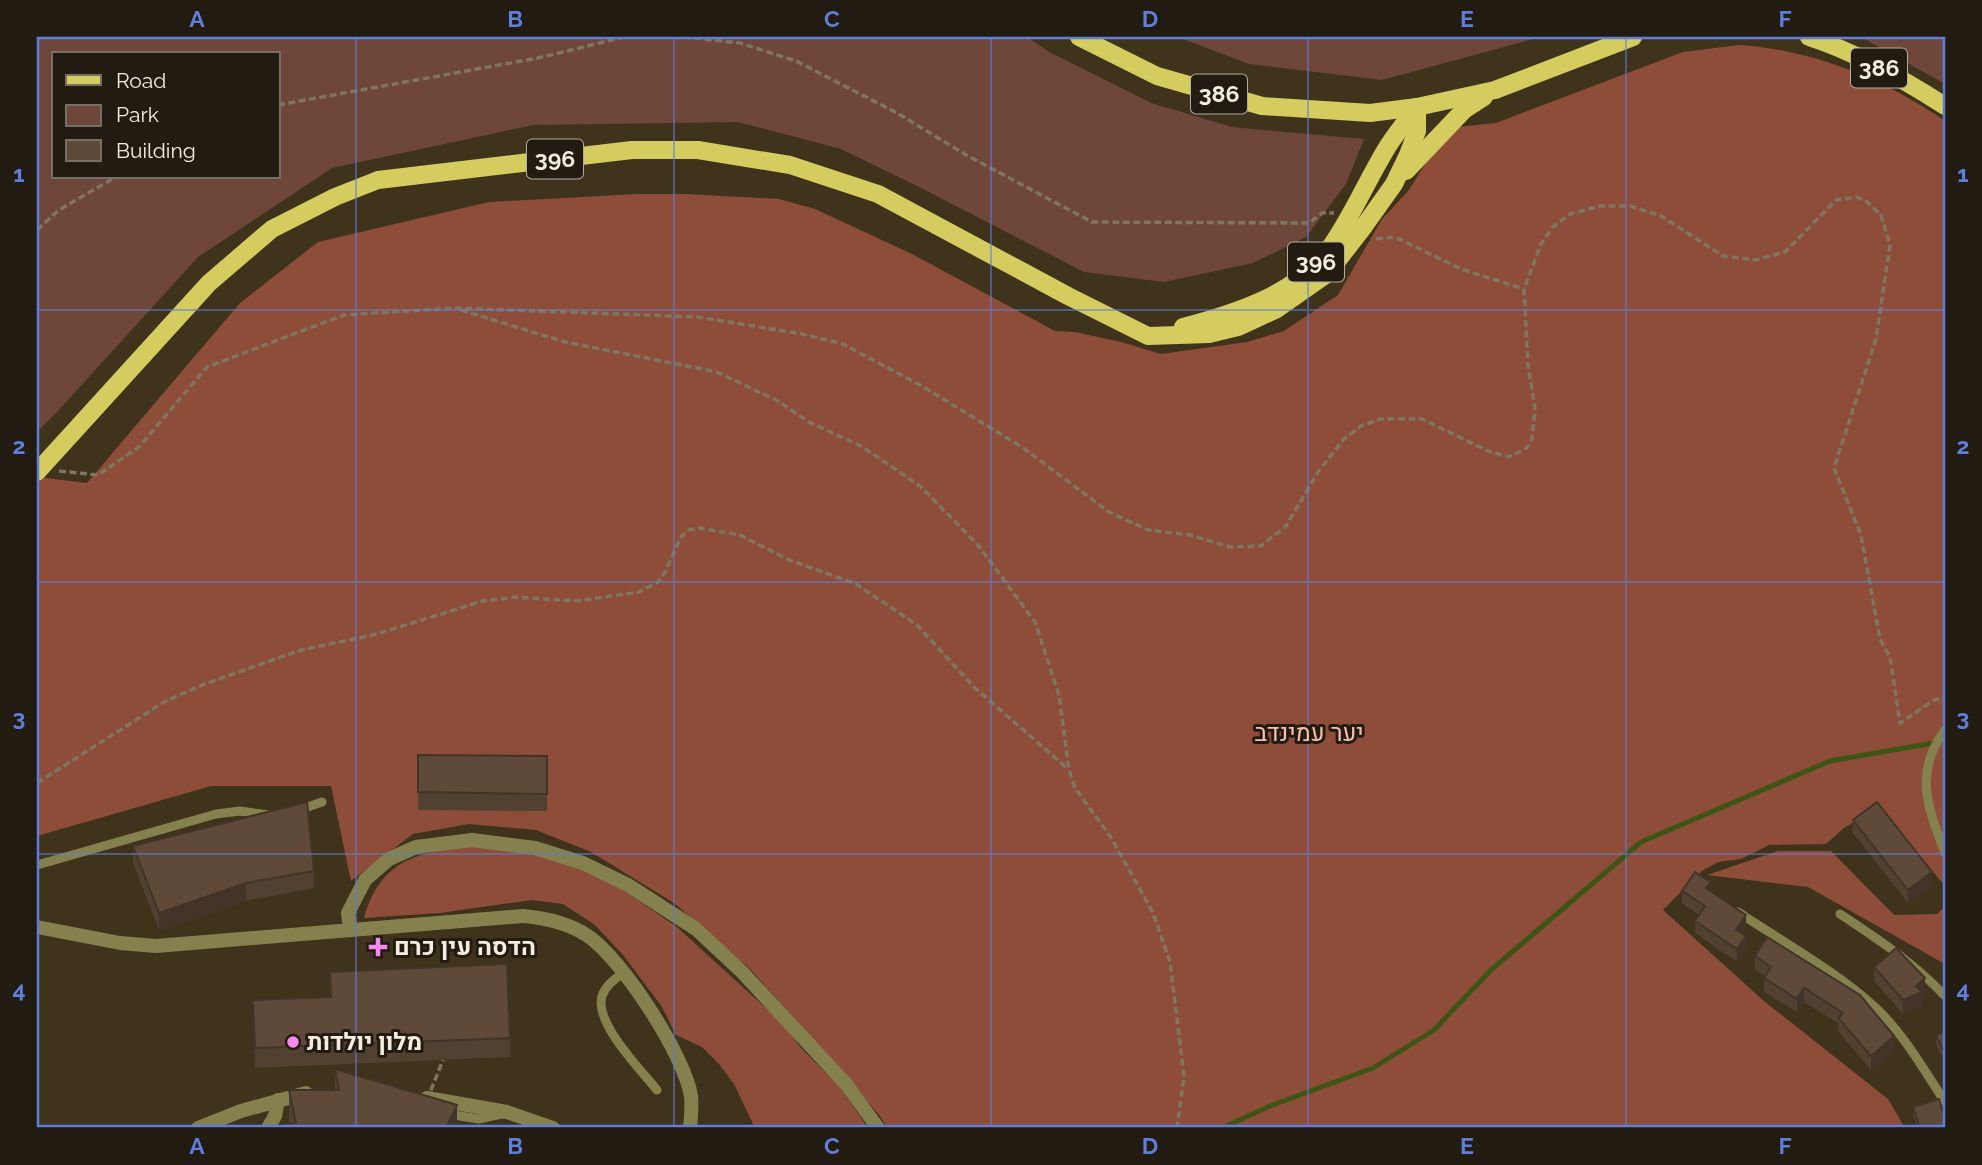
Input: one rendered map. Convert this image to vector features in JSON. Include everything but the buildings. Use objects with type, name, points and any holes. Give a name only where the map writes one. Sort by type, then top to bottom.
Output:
[{"type":"main road","name":"386","points":[[1079,37],[1157,76],[1262,106],[1370,113],[1417,107],[1496,90],[1633,37]]},
{"type":"main road","name":"386","points":[[1809,37],[1829,43],[1874,65],[1945,106]]},
{"type":"main road","points":[[1394,184],[1464,110],[1496,90]]},
{"type":"main road","name":"396","points":[[1148,336],[1216,319],[1268,298],[1303,275],[1327,251],[1387,147],[1417,107]]},
{"type":"main road","name":"396","points":[[38,471],[209,283],[272,229],[335,197],[378,180],[632,150],[698,150],[790,165],[878,194],[1148,336],[1209,334],[1238,327],[1277,309],[1327,274],[1394,184],[1417,131],[1417,107]]},
{"type":"street","points":[[350,930],[348,913],[365,880],[389,859],[416,847],[472,840],[535,848],[583,863],[628,885],[696,929],[742,972],[846,1084],[878,1128]]},
{"type":"street","points":[[37,928],[120,943],[156,946],[514,917],[538,917],[572,927],[588,936],[624,972],[683,1072],[691,1096],[690,1128]]},
{"type":"street","points":[[198,1128],[278,1100],[320,1092]]},
{"type":"street","points":[[410,1095],[507,1112],[553,1128]]},
{"type":"street","points":[[268,1128],[275,1116],[278,1100]]},
{"type":"lane","points":[[1945,730],[1930,760],[1925,784],[1945,853]]},
{"type":"lane","points":[[290,813],[322,802]]},
{"type":"lane","points":[[37,865],[215,814],[240,811],[264,816],[277,814]]},
{"type":"lane","points":[[1727,905],[1843,981],[1877,1008],[1910,1049],[1945,1102]]},
{"type":"lane","points":[[1840,914],[1889,946],[1928,977],[1945,996]]},
{"type":"lane","points":[[624,972],[607,987],[601,999],[602,1014],[607,1027],[657,1090]]},
{"type":"lane","points":[[435,1112],[477,1124],[507,1112]]},
{"type":"path","points":[[280,105],[538,58],[624,37]]},
{"type":"path","points":[[684,37],[740,43],[796,61],[897,113],[968,156],[1092,222],[1309,223],[1322,213],[1335,212],[1348,218]]},
{"type":"path","points":[[37,230],[59,210],[114,178]]},
{"type":"path","points":[[38,471],[98,475],[139,447],[207,367],[344,315],[456,308],[698,317],[802,334],[843,344],[920,384],[1022,447],[1109,512],[1148,530],[1190,535],[1230,547],[1261,546],[1286,526],[1318,472],[1344,439],[1361,426],[1380,419],[1422,419],[1488,451],[1508,457],[1527,448],[1532,439],[1535,408],[1528,366],[1524,289],[1541,244],[1553,227],[1570,214],[1600,206],[1631,206],[1661,216],[1723,256],[1755,260],[1785,252],[1836,200],[1856,197],[1866,201],[1881,215],[1890,245],[1877,339],[1834,468],[1861,536],[1880,639],[1890,657],[1900,723],[1934,700],[1945,698]]},
{"type":"path","points":[[1363,229],[1376,240],[1395,237],[1461,269],[1524,289]]},
{"type":"path","points":[[456,308],[565,342],[717,372],[778,401],[809,422],[861,446],[920,485],[978,545],[1035,622],[1059,695],[1069,770],[1075,788],[1112,839],[1153,913],[1170,962],[1184,1076],[1177,1128]]},
{"type":"path","points":[[37,783],[164,702],[202,685],[301,650],[373,635],[483,601],[514,597],[577,601],[639,592],[657,582],[664,574],[681,537],[689,530],[699,528],[740,535],[787,559],[856,584],[918,625],[974,687],[1069,770]]},
{"type":"path","points":[[425,1105],[443,1060]]},
{"type":"green space","points":[[37,37],[1027,37],[1051,53],[1151,103],[1232,127],[1364,139],[1346,184],[1306,237],[1253,263],[1164,282],[1084,272],[841,149],[738,122],[533,125],[332,168],[198,257],[37,432]]},
{"type":"green space","points":[[1178,37],[1541,37],[1382,80],[1249,64]]},
{"type":"green space","points":[[1861,37],[1945,37],[1945,84]]},
{"type":"green space","name":"יער עמינדב","points":[[1739,45],[1794,53],[1847,69],[1898,92],[1945,121],[1945,886],[1879,807],[1844,828],[1826,844],[1769,845],[1741,859],[1718,862],[1702,871],[1663,910],[1764,1001],[1888,1099],[1905,1128],[887,1128],[880,1116],[751,970],[674,903],[591,852],[536,830],[469,824],[413,834],[351,881],[331,786],[211,786],[37,836],[37,477],[87,483],[240,303],[318,242],[489,202],[638,194],[779,199],[815,209],[912,254],[1055,331],[1075,332],[1161,354],[1247,342],[1284,331],[1338,295],[1382,219],[1409,190],[1447,128],[1496,123],[1683,52]]},
{"type":"green space","points":[[474,846],[544,855],[587,869],[677,927],[780,1021],[802,1049],[839,1086],[868,1128],[755,1128],[734,1084],[719,1064],[702,1047],[676,1035],[662,1007],[624,956],[595,925],[563,904],[532,900],[440,913],[364,918],[371,898],[392,870],[405,862],[436,851]]},
{"type":"green space","points":[[1778,851],[1831,851],[1894,915],[1937,914],[1945,906],[1945,964],[1808,887],[1707,875]]},
{"type":"waterway","points":[[1222,1128],[1270,1106],[1373,1068],[1434,1030],[1491,970],[1641,842],[1830,761],[1945,741]]},
{"type":"place","name":"הדסה עין כרם","points":[[378,947]]},
{"type":"place","name":"מלון יולדות","points":[[293,1042]]}]
